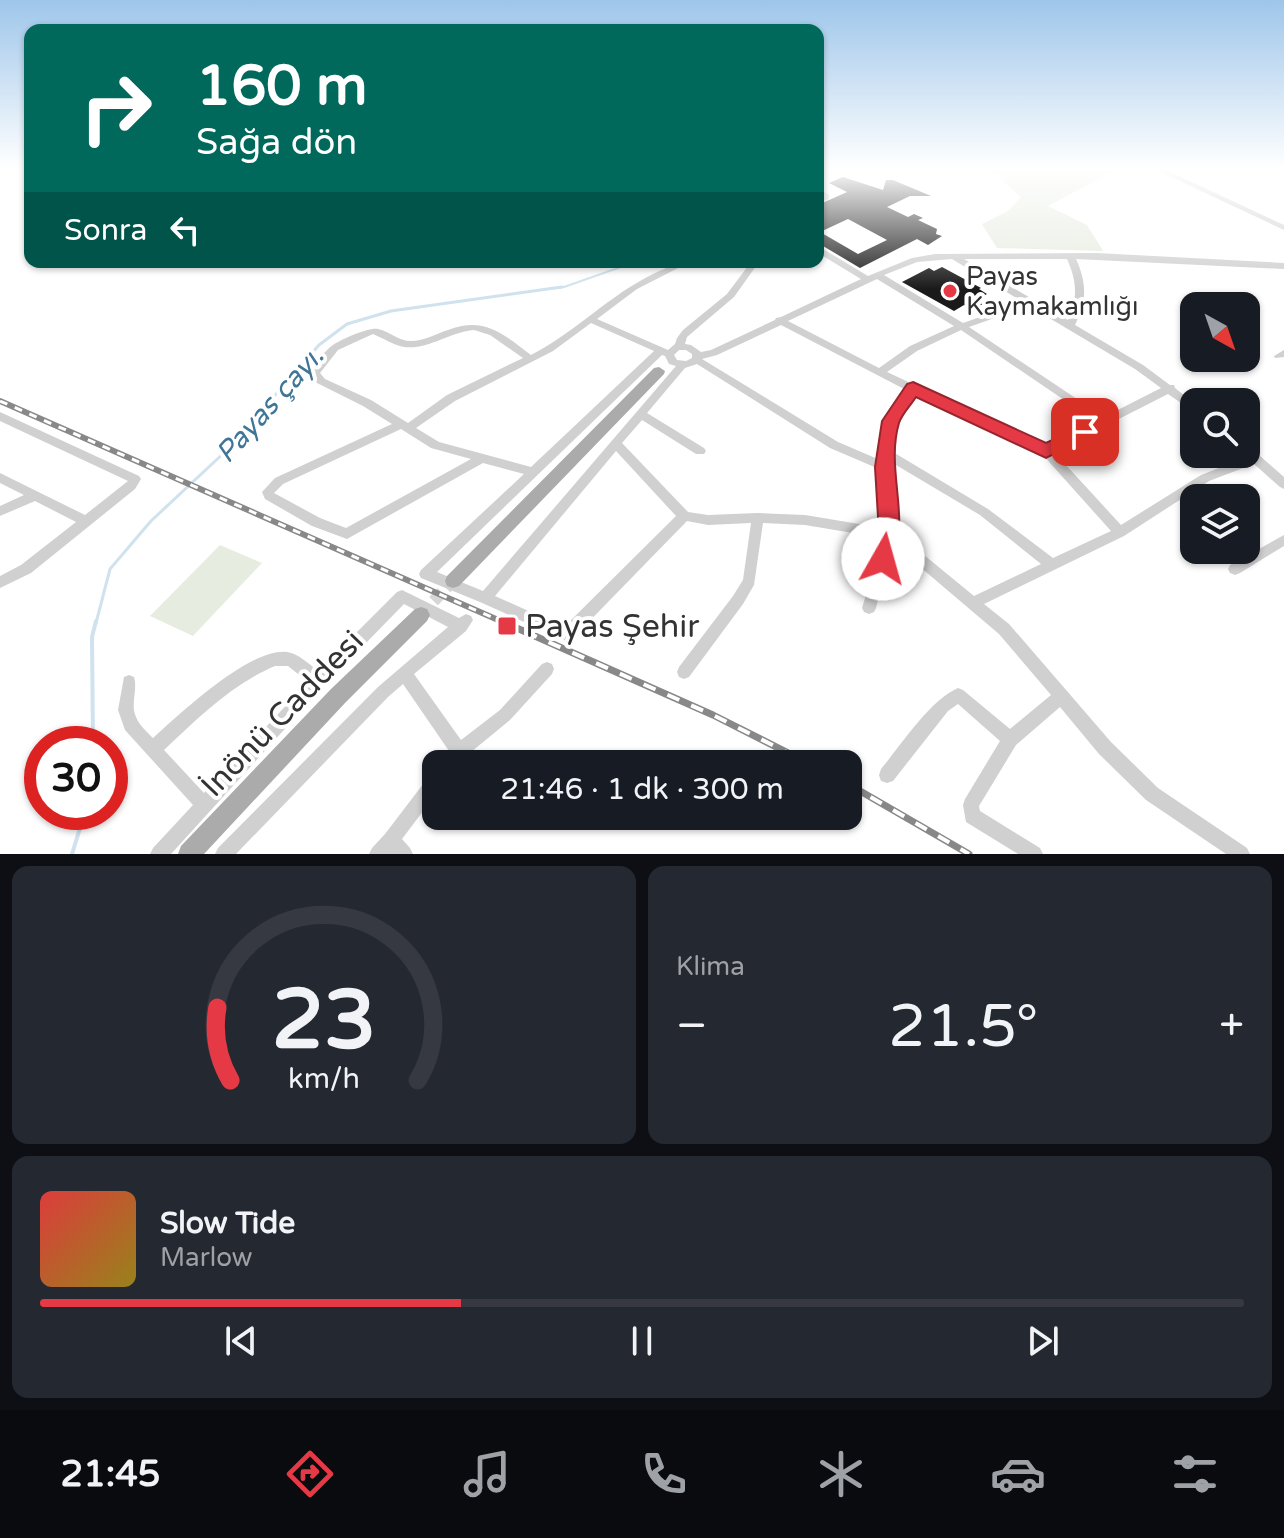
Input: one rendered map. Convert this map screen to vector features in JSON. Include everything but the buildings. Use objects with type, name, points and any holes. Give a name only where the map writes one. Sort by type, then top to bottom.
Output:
[{"type":"main road","points":[[453,581],[659,371]]},
{"type":"main road","name":"İnönü Caddesi","points":[[189,854],[338,696],[421,615]]},
{"type":"street","points":[[1243,209],[1284,228]]},
{"type":"street","points":[[824,252],[963,327],[1104,422]]},
{"type":"street","points":[[589,319],[671,358],[697,358],[714,353],[779,320],[915,260],[1097,256],[1284,266]]},
{"type":"street","points":[[953,257],[1070,325],[1180,396]]},
{"type":"street","points":[[1070,325],[1080,306],[1082,293],[1071,258]]},
{"type":"street","points":[[482,458],[347,534],[316,522],[269,496],[268,492],[279,481],[404,427],[451,398],[530,359],[563,340],[646,280],[673,268]]},
{"type":"street","points":[[659,371],[688,331],[734,296],[751,268]]},
{"type":"street","points":[[880,373],[897,357],[929,338],[1031,302]]},
{"type":"street","points":[[779,320],[880,373],[1046,451],[1120,532]]},
{"type":"street","points":[[530,359],[489,330],[476,326],[405,344],[379,331],[367,331],[335,348],[316,368],[317,379],[367,403],[435,445],[533,472]]},
{"type":"street","points":[[680,346],[692,348],[697,358],[834,445],[886,460],[984,512],[1052,565]]},
{"type":"street","points":[[485,598],[640,414],[671,358]]},
{"type":"street","points":[[671,358],[533,472],[426,574],[566,635],[684,516]]},
{"type":"street","points":[[869,608],[890,534],[886,460],[891,421],[913,388]]},
{"type":"street","points":[[1046,451],[1170,388]]},
{"type":"street","points":[[640,414],[700,451]]},
{"type":"street","points":[[0,416],[135,479],[131,486],[26,569],[0,582]]},
{"type":"street","points":[[615,443],[684,516],[708,520],[805,520],[890,534],[1004,629],[1060,697],[1152,794],[1241,854]]},
{"type":"street","points":[[1260,462],[1283,481]]},
{"type":"street","points":[[975,602],[1120,532],[1224,468]]},
{"type":"street","points":[[0,478],[85,521]]},
{"type":"street","points":[[0,511],[34,496]]},
{"type":"street","points":[[684,672],[749,581],[758,518]]},
{"type":"street","points":[[1235,569],[1284,540]]},
{"type":"street","points":[[159,854],[402,596],[464,623],[383,692],[224,854]]},
{"type":"street","points":[[152,750],[215,696],[272,658],[290,659],[319,681]]},
{"type":"street","points":[[462,750],[505,715],[547,669]]},
{"type":"street","points":[[406,675],[450,750]]},
{"type":"street","points":[[129,682],[126,710],[130,725],[204,805]]},
{"type":"street","points":[[887,775],[943,706],[958,695],[1010,739]]},
{"type":"street","points":[[1034,854],[972,816],[971,805],[1010,739],[1060,697]]},
{"type":"street","points":[[378,854],[422,799]]},
{"type":"street","points":[[391,840],[404,854]]},
{"type":"shaded area","points":[[1054,209],[1087,225],[1103,251],[997,248],[982,224],[1008,211]]},
{"type":"shaded area","points":[[220,545],[262,563],[193,636],[150,616]]},
{"type":"waterway","name":"Payas çayı.","points":[[548,289],[564,287],[618,268]]},
{"type":"waterway","name":"Payas çayı.","points":[[96,623],[110,569],[151,521],[227,450],[319,345],[347,324],[391,311],[562,287]]},
{"type":"waterway","name":"Payas çayı.","points":[[93,726],[92,637],[96,621]]},
{"type":"waterway","name":"Payas çayı.","points":[[72,854],[79,830]]},
{"type":"tunnel","points":[[421,614],[453,581]]},
{"type":"railway","points":[[0,401],[505,623]]},
{"type":"railway","points":[[501,621],[713,715],[782,750]]},
{"type":"railway","points":[[862,792],[969,854]]},
{"type":"place","name":"Payas Kaymakamlığı","points":[[950,291]]},
{"type":"place","name":"Payas Şehi̇r","points":[[507,626]]},
{"type":"route","points":[[883,559],[890,534],[885,467],[891,421],[913,388],[1046,451],[1085,432]]}]
